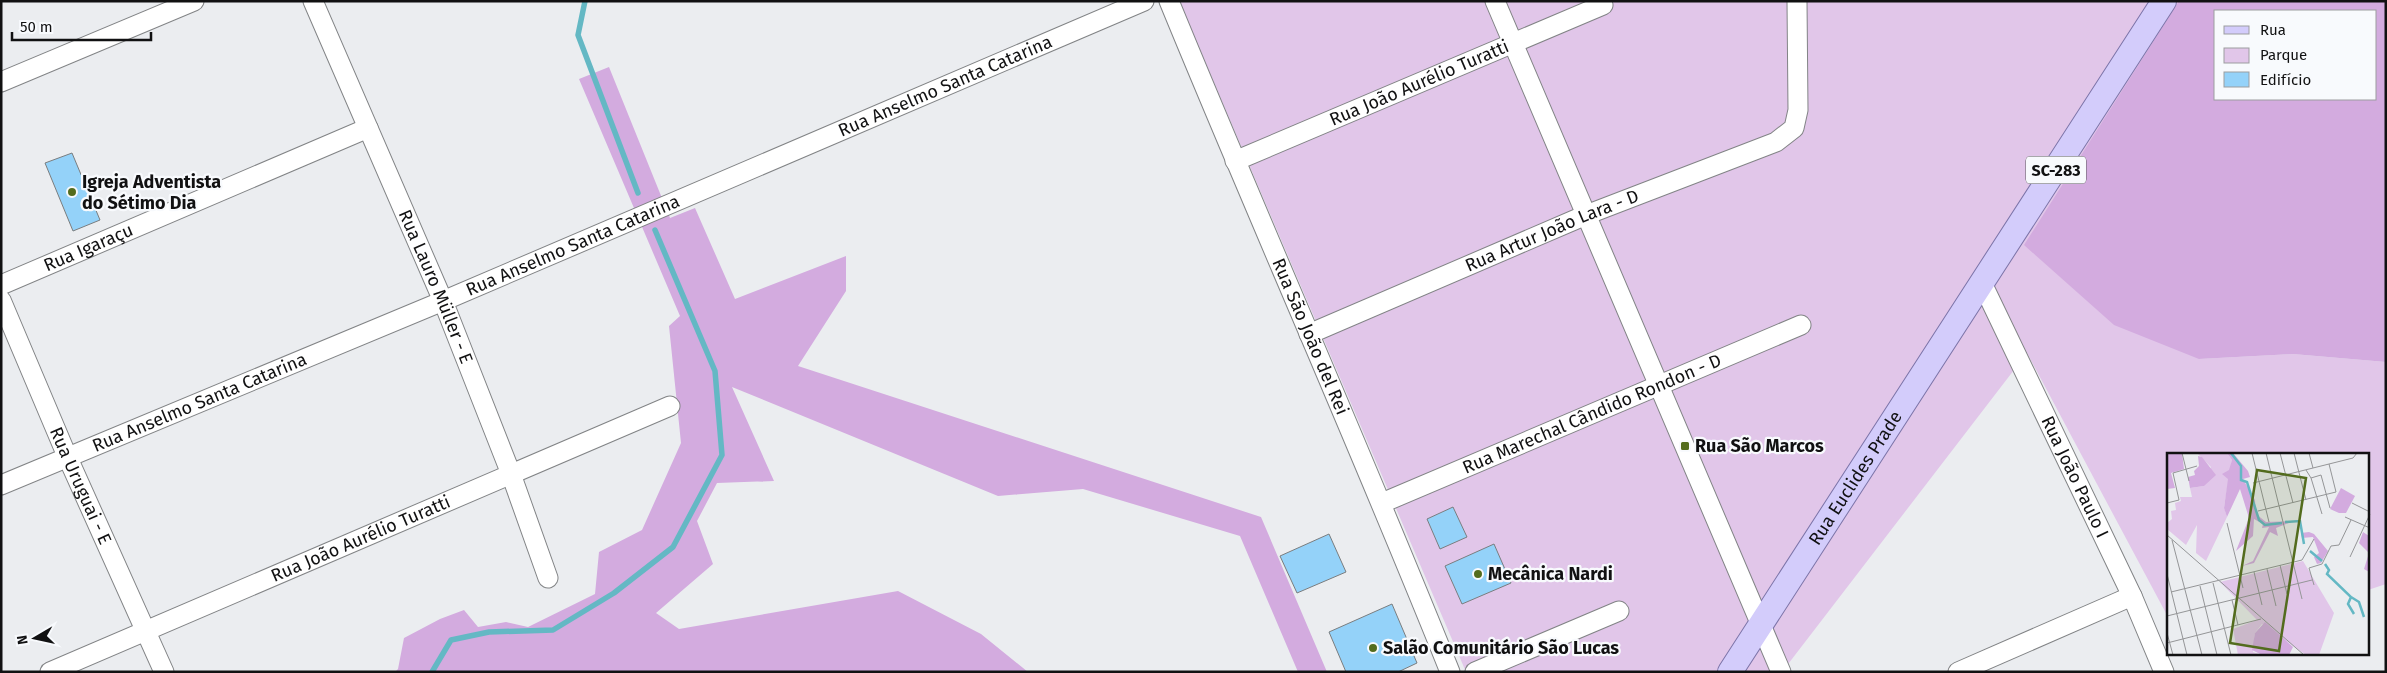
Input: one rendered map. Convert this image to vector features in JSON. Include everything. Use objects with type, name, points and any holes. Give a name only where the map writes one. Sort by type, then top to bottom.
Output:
[{"type":"main road","name":"SC-283","points":[[1982,283],[2164,1]]},
{"type":"main road","name":"Rua Euclides Prade","points":[[1730,672],[1982,283]]},
{"type":"street","points":[[1,82],[194,1]]},
{"type":"street","name":"Rua Lauro Müller - E","points":[[313,1],[442,301],[511,474],[548,578]]},
{"type":"street","name":"Rua Anselmo Santa Catarina","points":[[1,485],[442,301],[1144,1]]},
{"type":"street","name":"Rua São João del Rei","points":[[1169,1],[1235,161],[1382,503],[1450,672]]},
{"type":"street","points":[[1495,1],[1781,672]]},
{"type":"street","name":"Rua Artur João Lara - D","points":[[1309,334],[1586,214],[1776,142],[1794,128],[1798,110],[1796,1]]},
{"type":"street","name":"Rua João Aurélio Turatti","points":[[1235,161],[1603,5]]},
{"type":"street","name":"Rua Igaraçu","points":[[1,284],[368,128]]},
{"type":"street","name":"Rua João Paulo I","points":[[1982,283],[2132,596],[2164,672]]},
{"type":"street","name":"Rua Uruguai - E","points":[[1,300],[67,456],[164,672]]},
{"type":"street","name":"Rua Marechal Cândido Rondon - D","points":[[1382,503],[1800,325]]},
{"type":"street","name":"Rua João Aurélio Turatti","points":[[50,672],[670,406]]},
{"type":"street","points":[[1958,672],[2132,596]]},
{"type":"street","points":[[1476,672],[1619,612]]},
{"type":"green space","points":[[1179,1],[2203,1],[2199,359],[2293,354],[2386,362],[2386,584],[2370,589],[2370,453],[2167,453],[2167,615],[2027,353],[1782,672],[1466,672]]},
{"type":"shaded area","points":[[2179,1],[2386,1],[2386,362],[2293,354],[2199,359],[2114,325],[2024,245]]},
{"type":"shaded area","points":[[609,67],[670,218],[695,208],[735,299],[846,256],[846,291],[798,366],[1261,517],[1327,672],[1298,672],[1240,536],[1083,489],[998,496],[732,387],[774,481],[717,483],[697,521],[713,564],[656,613],[679,629],[898,591],[981,634],[1028,672],[395,672],[398,669],[404,638],[440,619],[464,610],[478,627],[506,622],[528,627],[595,594],[599,552],[642,530],[681,443],[669,326],[680,316],[579,79]]},
{"type":"building","name":"Igreja Adventista do Sétimo Dia","points":[[72,153],[100,220],[73,231],[45,163]]},
{"type":"building","points":[[1453,507],[1467,537],[1440,549],[1427,519]]},
{"type":"building","points":[[1329,534],[1346,572],[1297,593],[1280,556]]},
{"type":"building","name":"Mecânica Nardi","points":[[1494,544],[1511,583],[1462,604],[1445,566]]},
{"type":"building","name":"Salão Comunitário São Lucas","points":[[1392,604],[1417,663],[1398,672],[1346,672],[1329,632]]},
{"type":"waterway","points":[[585,1],[578,35],[638,193]]},
{"type":"waterway","points":[[432,672],[451,640],[489,632],[553,630],[614,593],[673,547],[722,455],[715,371],[655,230]]},
{"type":"place","name":"Igreja Adventista do Sétimo Dia","points":[[72,192]]},
{"type":"place","name":"Rua São Marcos","points":[[1685,446]]},
{"type":"place","name":"Mecânica Nardi","points":[[1478,574]]},
{"type":"place","name":"Salão Comunitário São Lucas","points":[[1373,648]]}]
